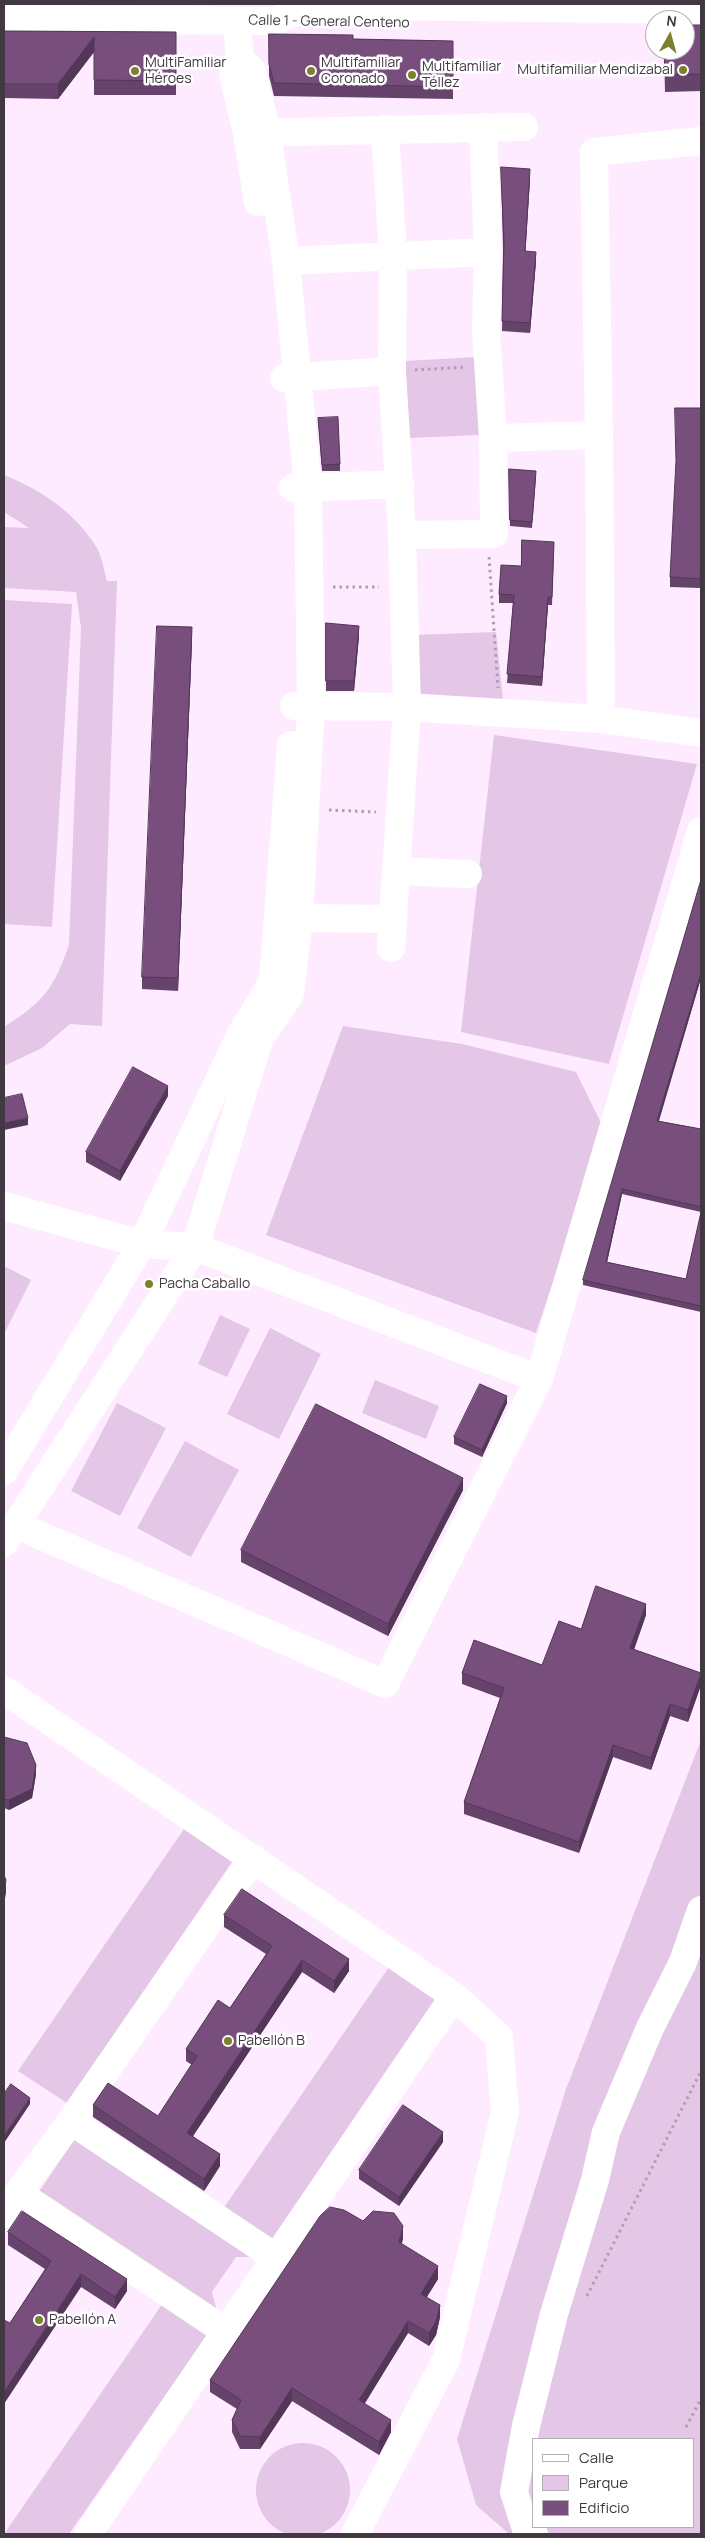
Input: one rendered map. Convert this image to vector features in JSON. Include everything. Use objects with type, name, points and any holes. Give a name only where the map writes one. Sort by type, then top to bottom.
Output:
[{"type":"street","name":"Calle 1 - General Centeno","points":[[4,19],[88,12],[235,12],[299,4],[420,15]]},
{"type":"street","points":[[275,21],[291,14],[299,4]]},
{"type":"street","name":"Calle 1 - General Centeno","points":[[235,12],[275,21],[498,12],[609,17],[701,10]]},
{"type":"street","points":[[235,12],[240,59],[233,74],[257,133],[286,261],[290,378]]},
{"type":"street","name":"Calle 1 - General Centeno","points":[[609,17],[645,25]]},
{"type":"street","points":[[257,133],[524,126]]},
{"type":"street","points":[[402,535],[494,534],[493,438],[486,330],[488,252],[483,127]]},
{"type":"street","points":[[385,129],[393,255],[392,371],[400,484],[407,707],[391,948]]},
{"type":"street","points":[[4,1471],[142,1244],[240,1036],[272,981],[302,706],[309,587],[290,378],[257,133]]},
{"type":"street","points":[[601,719],[600,435],[594,152],[701,142]]},
{"type":"street","points":[[286,261],[488,252]]},
{"type":"street","points":[[290,378],[392,371]]},
{"type":"street","points":[[493,438],[600,435]]},
{"type":"street","points":[[300,487],[400,484]]},
{"type":"street","points":[[300,487],[302,706],[306,809],[300,918],[290,994],[259,1040],[194,1247],[10,1534],[385,1684],[539,1379],[701,831]]},
{"type":"street","points":[[302,706],[407,707],[601,719],[701,733]]},
{"type":"street","points":[[396,871],[468,874]]},
{"type":"street","points":[[300,918],[392,919]]},
{"type":"street","points":[[4,1206],[142,1244],[194,1247],[539,1379]]},
{"type":"street","points":[[4,1690],[254,1858],[454,1996],[499,2037],[505,2112],[446,2360],[355,2534]]},
{"type":"street","points":[[225,2332],[11,2203],[71,2121],[254,1858]]},
{"type":"street","points":[[534,2534],[526,2528],[514,2492],[526,2426],[554,2314],[595,2180],[606,2132],[650,2028],[683,1962],[701,1910]]},
{"type":"street","points":[[88,2534],[454,1996]]},
{"type":"street","points":[[71,2121],[275,2257]]},
{"type":"path","points":[[392,371],[488,365]]},
{"type":"path","points":[[494,534],[489,557],[500,713]]},
{"type":"path","points":[[309,587],[404,586]]},
{"type":"path","points":[[306,809],[400,813]]},
{"type":"path","points":[[586,2299],[701,2071]]},
{"type":"path","points":[[686,2427],[701,2399]]},
{"type":"green space","points":[[476,357],[479,435],[409,438],[405,361]]},
{"type":"green space","points":[[4,475],[31,487],[68,513],[97,548],[102,559],[107,581],[117,581],[102,1026],[70,1024],[42,1048],[4,1066],[4,1027],[29,1010],[46,993],[58,973],[69,945],[81,628],[76,592],[4,588],[4,527],[29,528],[4,512]]},
{"type":"green space","points":[[4,600],[72,604],[52,927],[4,924]]},
{"type":"green space","points":[[496,632],[503,700],[419,698],[413,635]]},
{"type":"green space","points":[[494,735],[697,764],[609,1064],[461,1032]]},
{"type":"green space","points":[[343,1026],[462,1044],[576,1072],[602,1125],[595,1155],[536,1333],[266,1235]]},
{"type":"green space","points":[[4,1266],[31,1280],[4,1334]]},
{"type":"green space","points":[[220,1315],[250,1329],[227,1377],[198,1364]]},
{"type":"green space","points":[[270,1328],[321,1354],[279,1439],[227,1414]]},
{"type":"green space","points":[[375,1380],[439,1406],[426,1439],[362,1413]]},
{"type":"green space","points":[[117,1403],[166,1428],[120,1516],[71,1491]]},
{"type":"green space","points":[[185,1441],[239,1470],[191,1557],[137,1528]]},
{"type":"green space","points":[[701,1740],[701,2534],[509,2534],[476,2505],[457,2439],[566,2089]]},
{"type":"green space","points":[[184,1829],[232,1862],[67,2103],[18,2071]]},
{"type":"green space","points":[[389,1967],[437,2000],[272,2242],[223,2209]]},
{"type":"green space","points":[[77,2136],[258,2257],[236,2257],[212,2292],[219,2319],[36,2196]]},
{"type":"green space","points":[[163,2303],[208,2334],[69,2534],[4,2534]]},
{"type":"green space","points":[[303,2443],[321,2447],[336,2457],[346,2472],[350,2490],[346,2508],[336,2523],[321,2533],[303,2537],[285,2533],[270,2523],[260,2508],[256,2490],[260,2472],[270,2457],[285,2447]]},
{"type":"building","points":[[695,25],[701,25],[701,74],[665,75],[664,60],[695,60]]},
{"type":"building","points":[[4,31],[176,32],[176,81],[94,80],[94,37],[58,84],[4,84]]},
{"type":"building","points":[[269,34],[353,35],[353,39],[453,41],[453,87],[274,83],[269,64]]},
{"type":"building","points":[[501,167],[530,169],[525,251],[536,252],[530,323],[502,321],[504,243]]},
{"type":"building","points":[[675,408],[701,408],[700,579],[670,577],[676,461]]},
{"type":"building","points":[[338,417],[340,464],[322,465],[318,418]]},
{"type":"building","points":[[509,469],[536,471],[532,522],[510,520]]},
{"type":"building","points":[[522,540],[554,542],[552,597],[548,597],[542,677],[507,674],[514,595],[499,594],[501,565],[521,566]]},
{"type":"building","points":[[326,623],[359,626],[354,681],[326,681]]},
{"type":"building","points":[[157,626],[192,627],[178,978],[142,977]]},
{"type":"building","points":[[701,880],[701,973],[657,1121],[701,1129],[701,1207],[622,1189],[606,1262],[686,1279],[701,1212],[701,1306],[583,1280]]},
{"type":"building","points":[[133,1067],[168,1086],[120,1171],[86,1152]]},
{"type":"building","points":[[22,1094],[28,1118],[4,1123],[4,1098]]},
{"type":"building","points":[[480,1384],[507,1396],[482,1450],[454,1437]]},
{"type":"building","points":[[316,1404],[463,1478],[388,1624],[241,1550]]},
{"type":"building","points":[[596,1586],[646,1604],[630,1648],[701,1673],[688,1710],[670,1704],[651,1758],[613,1745],[579,1842],[464,1802],[504,1688],[462,1673],[474,1640],[542,1665],[559,1621],[581,1629]]},
{"type":"building","points":[[4,1737],[27,1743],[36,1765],[32,1789],[9,1800],[4,1799]]},
{"type":"building","points":[[4,1875],[6,1880],[4,1892]]},
{"type":"building","name":"Pabellón B","points":[[242,1889],[349,1959],[334,1981],[302,1960],[187,2133],[220,2154],[204,2179],[93,2105],[108,2083],[158,2116],[197,2056],[186,2049],[218,2000],[230,2008],[272,1946],[224,1915]]},
{"type":"building","points":[[11,2084],[30,2098],[4,2136],[4,2094]]},
{"type":"building","points":[[403,2105],[443,2132],[399,2197],[359,2170]]},
{"type":"building","points":[[330,2207],[344,2210],[363,2221],[373,2211],[394,2213],[403,2226],[399,2242],[438,2266],[421,2294],[440,2305],[436,2322],[429,2333],[408,2321],[359,2400],[391,2420],[379,2442],[292,2388],[260,2437],[240,2436],[232,2420],[241,2400],[210,2380],[320,2216]]},
{"type":"building","name":"Pabellón A","points":[[22,2211],[127,2279],[115,2297],[81,2274],[4,2392],[4,2320],[10,2323],[51,2261],[8,2232]]},
{"type":"place","name":"Multifamiliar Mendizabal","points":[[683,70]]},
{"type":"place","name":"MultiFamiliar Héroes","points":[[135,71]]},
{"type":"place","name":"Multifamiliar Coronado","points":[[311,71]]},
{"type":"place","name":"Multifamiliar Téllez","points":[[412,75]]},
{"type":"place","name":"Pacha Caballo","points":[[149,1284]]},
{"type":"place","name":"Pabellón B","points":[[228,2041]]},
{"type":"place","name":"Pabellón A","points":[[39,2320]]}]
